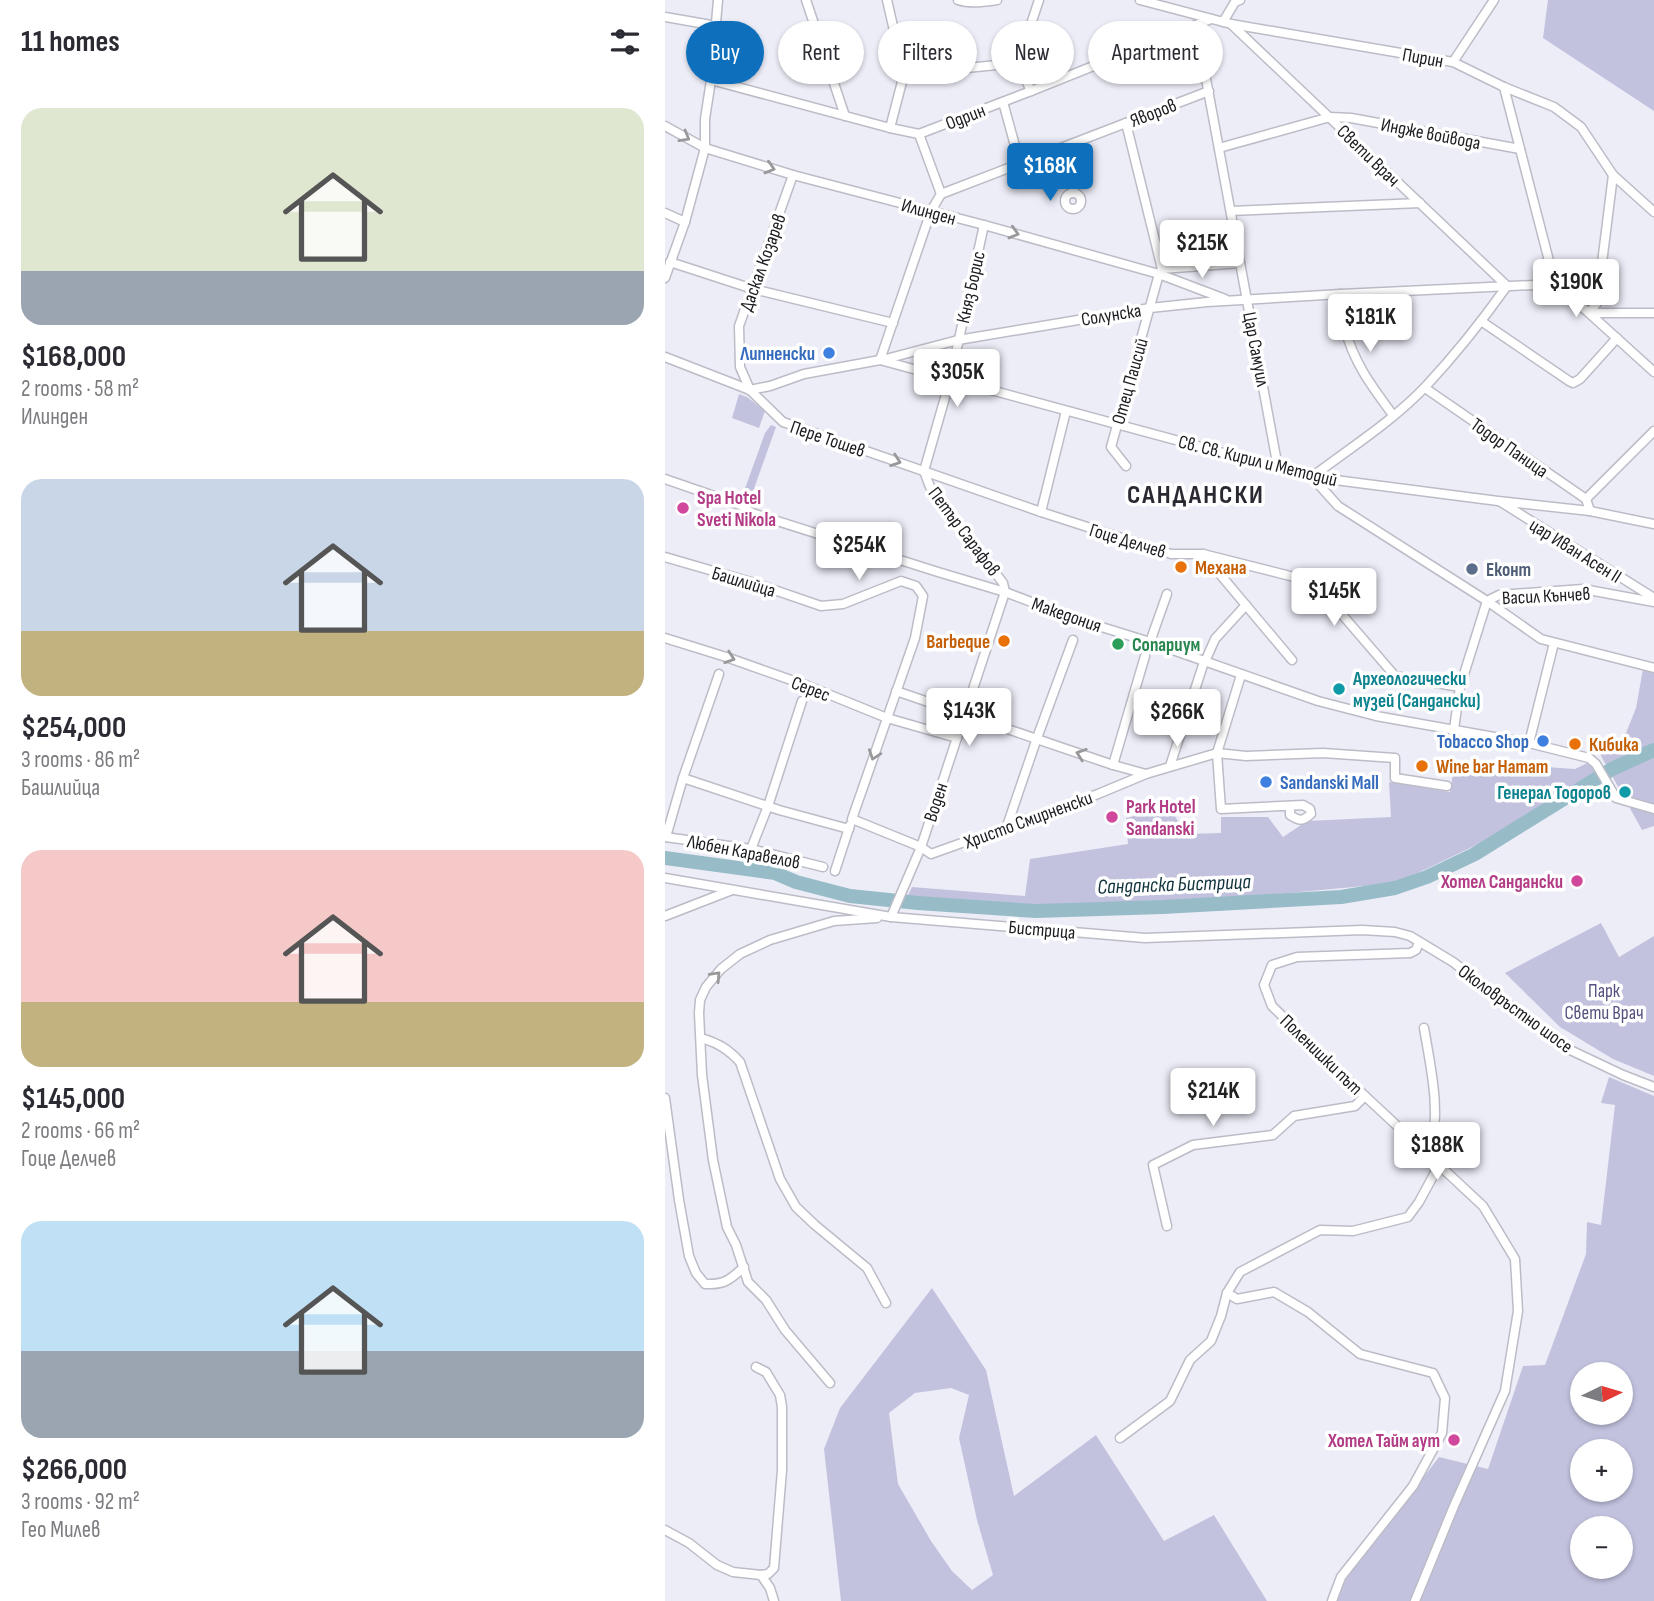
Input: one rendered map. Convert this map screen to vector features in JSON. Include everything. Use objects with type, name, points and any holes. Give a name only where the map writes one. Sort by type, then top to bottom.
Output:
[{"type":"street","points":[[717,21],[718,0]]},
{"type":"street","points":[[806,0],[845,116]]},
{"type":"street","points":[[887,0],[892,21]]},
{"type":"street","points":[[958,0],[997,0]]},
{"type":"street","points":[[1032,21],[1039,0]]},
{"type":"street","name":"Пирин","points":[[1140,0],[1227,23],[1453,62],[1554,107],[1581,127],[1613,175],[1649,204],[1654,212]]},
{"type":"street","points":[[1227,23],[1235,2],[1240,0]]},
{"type":"street","points":[[1453,62],[1494,0]]},
{"type":"street","points":[[665,17],[688,21]]},
{"type":"street","name":"Одрин","points":[[1206,21],[1211,19]]},
{"type":"street","name":"Свети Врач","points":[[1227,23],[1507,286]]},
{"type":"street","name":"Одрин","points":[[919,134],[1088,68]]},
{"type":"street","points":[[665,278],[685,222],[705,148],[705,119],[710,84]]},
{"type":"street","points":[[726,84],[919,134],[941,194],[931,211],[880,360]]},
{"type":"street","points":[[890,128],[901,84]]},
{"type":"street","points":[[1028,84],[1031,91]]},
{"type":"street","name":"Цар Самуил","points":[[1208,84],[1279,467]]},
{"type":"street","points":[[1504,87],[1555,284],[1654,372]]},
{"type":"street","name":"Яворов","points":[[941,194],[1209,91]]},
{"type":"street","points":[[1003,102],[1020,164]]},
{"type":"street","name":"Индже войвода","points":[[1219,148],[1329,117],[1351,118],[1520,149]]},
{"type":"street","points":[[1126,123],[1160,271],[1240,263]]},
{"type":"street","name":"Илинден","points":[[665,126],[705,148],[793,175],[1160,271],[1231,302]]},
{"type":"street","points":[[1069,145],[1076,166],[1073,193]]},
{"type":"street","name":"Даскал Козарев","points":[[750,390],[740,367],[739,326],[793,175]]},
{"type":"street","points":[[1589,313],[1597,303],[1613,175]]},
{"type":"street","points":[[1231,211],[1420,203]]},
{"type":"street","points":[[665,213],[685,222]]},
{"type":"street","name":"Княз Борис","points":[[924,471],[950,380],[984,225]]},
{"type":"street","points":[[670,262],[753,289],[893,323]]},
{"type":"street","name":"Отец Паисий","points":[[1126,466],[1111,447],[1160,271]]},
{"type":"street","name":"Солунска","points":[[750,390],[804,374],[880,360],[958,340],[1150,308],[1247,300],[1555,284]]},
{"type":"street","points":[[1507,286],[1425,387],[1394,415],[1313,477],[1338,506],[1487,601],[1541,639],[1654,668]]},
{"type":"street","points":[[1341,295],[1344,326],[1353,351],[1366,379],[1394,415]]},
{"type":"street","points":[[1589,313],[1654,313]]},
{"type":"street","points":[[1481,321],[1573,383],[1580,379],[1617,338]]},
{"type":"street","name":"Пере Тошев","points":[[665,357],[750,390],[783,422],[924,471]]},
{"type":"street","name":"Св. Св. Кирил и Методий","points":[[880,360],[1313,477],[1590,510],[1654,524]]},
{"type":"street","name":"Тодор Паница","points":[[1425,387],[1586,499]]},
{"type":"street","points":[[1041,512],[1066,411]]},
{"type":"street","points":[[1590,510],[1586,499],[1654,431]]},
{"type":"street","name":"Гоце Делчев","points":[[924,471],[1171,554],[1203,554],[1314,582],[1395,677],[1461,687]]},
{"type":"street","name":"Петър Сарафов","points":[[924,471],[930,487],[1003,583],[1005,592]]},
{"type":"street","name":"Македония","points":[[665,479],[740,505],[752,513],[1005,592],[1079,620],[1206,660],[1318,701],[1365,713],[1529,743],[1589,758],[1596,764],[1616,799],[1654,809]]},
{"type":"street","name":"цар Иван Асен II","points":[[1498,501],[1654,600]]},
{"type":"street","points":[[1203,554],[1292,660]]},
{"type":"street","name":"Башлийца","points":[[665,557],[821,606],[843,604],[901,581],[916,586],[923,596],[915,638],[835,871]]},
{"type":"street","name":"Васил Кънчев","points":[[1454,729],[1461,687],[1487,601],[1499,595],[1583,589],[1654,600]]},
{"type":"street","name":"Воден","points":[[892,913],[921,847],[1005,592]]},
{"type":"street","points":[[1150,642],[1167,594]]},
{"type":"street","points":[[1170,766],[1215,639],[1246,605]]},
{"type":"street","name":"Серес","points":[[665,638],[808,686],[887,718],[957,738]]},
{"type":"street","points":[[1007,826],[1073,640]]},
{"type":"street","points":[[1529,743],[1554,643]]},
{"type":"street","points":[[1113,765],[1145,656]]},
{"type":"street","points":[[666,837],[719,674]]},
{"type":"street","points":[[1241,675],[1217,753],[1221,809],[1290,806]]},
{"type":"street","points":[[896,691],[1146,774]]},
{"type":"street","points":[[751,849],[768,806],[801,701]]},
{"type":"street","points":[[1217,753],[1246,756],[1323,753],[1395,758],[1395,778],[1447,786]]},
{"type":"street","name":"Христо Смирненски","points":[[921,847],[931,854],[1146,774],[1217,753]]},
{"type":"street","points":[[683,778],[779,810],[849,829]]},
{"type":"street","points":[[852,819],[921,847]]},
{"type":"street","name":"Любен Каравелов","points":[[666,837],[751,849],[823,867]]},
{"type":"street","name":"Бистрица","points":[[665,878],[892,913],[1145,938],[1362,930],[1395,932],[1419,942]]},
{"type":"street","points":[[665,916],[735,889]]},
{"type":"street","points":[[830,1383],[785,1330],[766,1300],[748,1282],[727,1227],[717,1181],[702,1075],[700,1000],[706,987],[721,969],[740,954],[770,940],[834,921],[892,913]]},
{"type":"street","name":"Околовръстно шосе","points":[[1419,942],[1454,962],[1566,1048],[1654,1087]]},
{"type":"street","name":"Поленишки път","points":[[1415,1601],[1506,1391],[1518,1311],[1515,1259],[1483,1206],[1272,1006],[1264,985],[1272,965],[1297,957],[1410,953],[1416,950],[1419,942]]},
{"type":"street","points":[[1424,1028],[1435,1115],[1435,1137],[1429,1155]]},
{"type":"street","points":[[701,1038],[728,1049],[740,1062],[780,1179],[796,1207],[867,1268],[886,1303]]},
{"type":"street","points":[[1167,1226],[1153,1165],[1193,1145],[1273,1135],[1294,1116],[1355,1105],[1365,1096]]},
{"type":"street","points":[[665,1098],[679,1200],[689,1256],[696,1273],[705,1283],[719,1284],[744,1267]]},
{"type":"street","points":[[1119,1437],[1170,1401],[1189,1360],[1211,1340],[1227,1293],[1240,1272],[1320,1230],[1353,1231],[1408,1217],[1439,1165]]},
{"type":"street","points":[[1227,1293],[1237,1299],[1274,1292],[1308,1312],[1360,1354],[1433,1373],[1445,1398],[1442,1433],[1413,1486],[1341,1577],[1332,1601]]},
{"type":"street","points":[[665,1530],[717,1565],[733,1572],[761,1575],[768,1574],[774,1568],[782,1470],[782,1407],[780,1395],[766,1372],[756,1367]]},
{"type":"street","points":[[761,1575],[770,1588],[774,1601]]},
{"type":"green space","points":[[1548,0],[1654,0],[1654,111],[1543,38]]},
{"type":"green space","points":[[739,394],[765,411],[759,428],[732,418]]},
{"type":"green space","points":[[771,425],[776,427],[751,497],[743,494],[765,433]]},
{"type":"green space","points":[[1643,669],[1654,671],[1654,826],[1642,830],[1600,754],[1622,743],[1636,708]]},
{"type":"green space","points":[[1455,761],[1575,769],[1591,761],[1596,775],[1516,826],[1397,883],[1201,901],[1025,906],[906,899],[912,887],[1025,896],[1030,859],[1128,844],[1126,818],[1170,807],[1185,834],[1221,833],[1221,817],[1268,817],[1283,837],[1307,821],[1391,817],[1389,782],[1450,792]]},
{"type":"green space","name":"Парк Свети Врач","points":[[1601,923],[1619,957],[1654,936],[1654,1076],[1613,1059],[1560,1027],[1505,973]]},
{"type":"green space","points":[[1609,1077],[1654,1096],[1654,1601],[1337,1601],[1345,1580],[1439,1457],[1488,1469],[1523,1366],[1545,1365],[1586,1254],[1587,1222],[1601,1225],[1615,1105],[1601,1103]]},
{"type":"green space","points":[[932,1288],[986,1370],[1014,1496],[1096,1435],[1164,1541],[1214,1515],[1267,1601],[841,1601],[824,1449],[840,1408]],"holes":[[[951,1388],[969,1395],[959,1438],[977,1520],[993,1575],[972,1590],[952,1571],[931,1541],[898,1484],[889,1413],[915,1393]]]},
{"type":"waterway","name":"Санданска Бистрица","points":[[665,858],[775,873],[796,882],[850,896],[1036,911],[1341,897],[1395,888],[1427,877],[1475,854],[1612,769],[1654,750]]},
{"type":"place","name":"Липненски","points":[[829,353]]},
{"type":"place","name":"Spa Hotel Sveti Nikola","points":[[683,508]]},
{"type":"place","name":"Механа","points":[[1181,567]]},
{"type":"place","name":"Еконт","points":[[1472,569]]},
{"type":"place","name":"Barbeque","points":[[1004,641]]},
{"type":"place","name":"Сопариум","points":[[1118,644]]},
{"type":"place","name":"Археологически музей (Сандански)","points":[[1339,689]]},
{"type":"place","name":"Tobacco Shop","points":[[1543,741]]},
{"type":"place","name":"Кибика","points":[[1575,744]]},
{"type":"place","name":"Wine bar Hamam","points":[[1422,766]]},
{"type":"place","name":"Sandanski Mall","points":[[1266,782]]},
{"type":"place","name":"Генерал Тодоров","points":[[1625,792]]},
{"type":"place","name":"Park Hotel Sandanski","points":[[1112,817]]},
{"type":"place","name":"Хотел Сандански","points":[[1577,881]]},
{"type":"place","name":"Хотел Тайм аут","points":[[1454,1440]]},
{"type":"district","name":"САНДАНСКИ","points":[[1196,494]]}]
